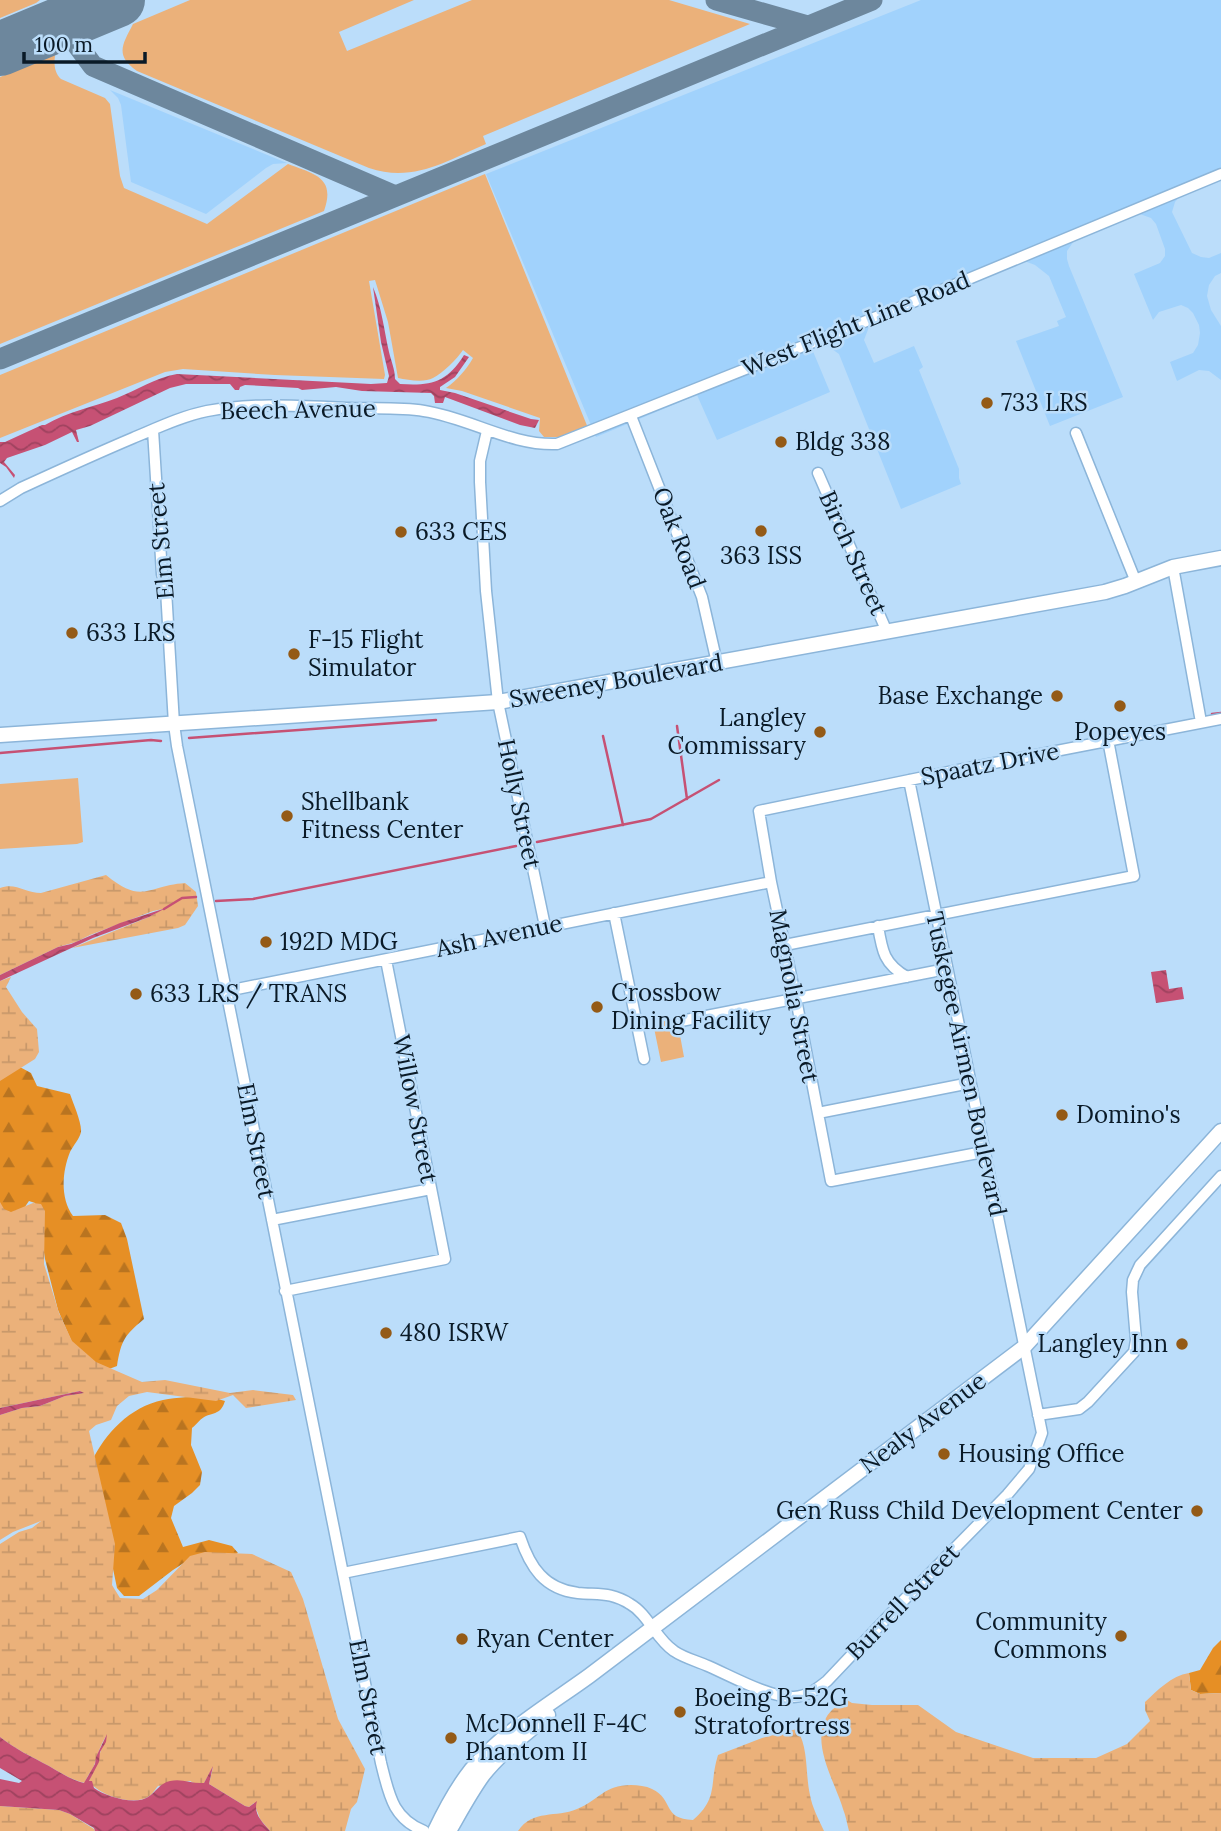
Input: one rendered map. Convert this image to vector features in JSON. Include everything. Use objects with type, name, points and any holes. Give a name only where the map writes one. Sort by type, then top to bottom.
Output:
[{"type":"main road","name":"Sweeney Boulevard","points":[[0,735],[498,702],[1105,592],[1173,567],[1221,558]]},
{"type":"main road","name":"Nealy Avenue","points":[[589,1676],[1024,1348],[1221,1131]]},
{"type":"main road","points":[[435,1831],[453,1796],[480,1759],[517,1727],[589,1676]]},
{"type":"main road","points":[[449,1831],[473,1788],[492,1766],[589,1676]]},
{"type":"street","name":"West Flight Line Road","points":[[487,431],[540,445],[557,444],[890,312],[1221,174]]},
{"type":"street","name":"Beech Avenue","points":[[0,501],[21,488],[153,430],[206,412],[296,406],[422,411],[464,421],[487,431]]},
{"type":"street","name":"Oak Road","points":[[631,416],[702,597],[717,663]]},
{"type":"street","name":"Elm Street","points":[[153,430],[174,724],[381,1763],[390,1798],[403,1819],[424,1831]]},
{"type":"street","name":"Holly Street","points":[[487,431],[480,461],[480,482],[486,592],[498,702],[545,926]]},
{"type":"street","points":[[1076,433],[1136,582]]},
{"type":"street","name":"Birch Street","points":[[818,473],[887,632]]},
{"type":"street","points":[[1173,567],[1201,722]]},
{"type":"street","name":"Spaatz Drive","points":[[758,811],[1221,719]]},
{"type":"street","points":[[785,945],[1134,876],[1108,740]]},
{"type":"street","name":"Tuskegee Airmen Boulevard","points":[[909,780],[1024,1348]]},
{"type":"street","name":"Magnolia Street","points":[[758,811],[831,1181],[983,1152]]},
{"type":"street","name":"Ash Avenue","points":[[227,991],[771,882]]},
{"type":"street","points":[[614,913],[645,1059]]},
{"type":"street","points":[[878,926],[887,961],[907,977]]},
{"type":"street","name":"Willow Street","points":[[285,1291],[444,1259],[386,960]]},
{"type":"street","points":[[681,1021],[946,969]]},
{"type":"street","points":[[818,1113],[970,1083]]},
{"type":"street","points":[[1038,1415],[1079,1409],[1134,1352],[1136,1340],[1132,1292],[1133,1280],[1140,1265],[1221,1176]]},
{"type":"street","points":[[272,1220],[431,1189]]},
{"type":"street","name":"Burrell Street","points":[[342,1573],[520,1537],[527,1558],[550,1584],[565,1591],[615,1596],[633,1605],[674,1651],[770,1692],[795,1697],[805,1695],[827,1681],[1029,1469],[1042,1433],[1024,1348]]},
{"type":"shaded area","points":[[921,0],[1221,0],[1221,179],[1180,196],[1172,212],[1192,253],[1209,258],[1221,253],[1221,273],[1215,276],[1209,285],[1207,296],[1211,310],[1221,326],[1221,380],[1209,371],[1199,370],[1177,381],[1170,362],[1193,353],[1198,345],[1199,325],[1193,313],[1181,305],[1159,312],[1153,320],[1134,274],[1160,263],[1165,256],[1165,249],[1156,224],[1151,218],[1137,213],[1076,238],[1067,251],[1069,266],[1123,397],[1050,426],[1016,341],[1059,326],[1057,321],[1066,317],[1049,276],[1027,262],[1020,262],[869,327],[864,340],[874,363],[914,346],[923,367],[919,370],[959,469],[961,484],[901,509],[839,354],[826,345],[812,349],[830,392],[717,440],[697,395],[596,437],[486,174]]},
{"type":"shaded area","points":[[110,90],[287,163],[273,164],[266,168],[206,214],[131,182],[121,105]]},
{"type":"green space","points":[[0,0],[40,0],[0,18]]},
{"type":"green space","points":[[190,0],[414,0],[339,32],[347,51],[472,0],[669,0],[750,24],[483,136],[486,144],[443,163],[400,173],[369,168],[137,71],[125,60],[123,54],[126,38],[133,24]]},
{"type":"green space","points":[[55,55],[55,68],[61,79],[105,98],[110,104],[124,188],[207,224],[288,164],[314,174],[325,184],[327,200],[324,211],[0,344],[0,77]]},
{"type":"green space","points":[[485,174],[588,428],[562,437],[544,437],[539,431],[540,418],[446,388],[473,358],[463,350],[450,366],[429,380],[398,378],[388,322],[375,280],[369,281],[384,379],[183,369],[165,372],[0,438],[0,375]]},
{"type":"green space","points":[[78,778],[83,842],[0,849],[0,784]]},
{"type":"green space","points":[[106,875],[118,884],[137,892],[185,883],[196,892],[198,906],[185,925],[178,928],[72,948],[163,909],[153,911],[58,947],[0,975],[0,888],[11,886],[41,893]]},
{"type":"green space","points":[[11,977],[6,987],[37,1029],[39,1052],[35,1059],[0,1081],[0,981]]},
{"type":"green space","points":[[677,1019],[684,1057],[661,1062],[653,1023]]},
{"type":"green space","points":[[18,1066],[31,1073],[37,1086],[70,1094],[81,1132],[70,1152],[64,1176],[64,1193],[73,1216],[105,1215],[121,1223],[127,1239],[144,1319],[125,1339],[117,1366],[96,1374],[77,1354],[58,1310],[35,1203],[29,1201],[22,1211],[12,1216],[0,1209],[0,1080]]},
{"type":"green space","points":[[0,1202],[4,1209],[11,1212],[33,1203],[41,1204],[45,1211],[44,1264],[59,1313],[72,1341],[96,1362],[142,1382],[165,1380],[230,1393],[253,1390],[293,1395],[296,1400],[246,1408],[233,1395],[216,1401],[147,1392],[129,1396],[117,1406],[111,1420],[96,1425],[89,1431],[115,1544],[112,1585],[120,1598],[143,1599],[157,1590],[190,1556],[205,1552],[252,1554],[291,1572],[303,1599],[338,1719],[365,1769],[357,1802],[351,1809],[345,1831],[270,1831],[260,1819],[254,1803],[249,1807],[245,1806],[209,1784],[213,1767],[204,1783],[196,1784],[190,1781],[158,1786],[149,1796],[139,1800],[123,1799],[99,1791],[89,1781],[106,1736],[85,1783],[66,1776],[0,1737],[0,1544],[41,1521],[0,1540],[0,1415],[83,1393],[80,1391],[0,1408]]},
{"type":"green space","points":[[207,1396],[225,1401],[220,1410],[204,1417],[192,1428],[191,1445],[202,1472],[200,1485],[174,1506],[171,1518],[183,1547],[209,1540],[232,1546],[238,1553],[230,1557],[193,1557],[139,1596],[124,1596],[117,1588],[91,1463],[111,1432],[129,1415],[163,1400]]},
{"type":"green space","points":[[1221,1640],[1221,1693],[1200,1694],[1191,1690],[1189,1673],[1200,1670]]},
{"type":"green space","points":[[1189,1673],[1191,1690],[1200,1694],[1221,1693],[1221,1831],[849,1831],[826,1764],[821,1740],[828,1715],[847,1700],[872,1705],[918,1705],[956,1732],[1033,1758],[1096,1758],[1127,1744],[1150,1721],[1145,1702],[1171,1680]]},
{"type":"green space","points":[[797,1729],[805,1753],[811,1800],[824,1831],[518,1831],[524,1824],[538,1817],[569,1812],[614,1787],[631,1785],[652,1789],[659,1793],[677,1816],[693,1820],[710,1797],[718,1755],[762,1738]]},
{"type":"green space","points":[[0,1806],[59,1810],[95,1831],[0,1831]]},
{"type":"water","points":[[373,287],[381,311],[395,379],[400,384],[437,381],[451,372],[464,355],[469,357],[455,377],[440,387],[440,390],[539,420],[535,428],[445,397],[443,403],[435,403],[431,393],[362,391],[336,387],[302,390],[245,385],[235,390],[230,384],[186,384],[170,388],[76,430],[79,442],[72,432],[7,458],[4,462],[15,475],[14,478],[0,463],[0,442],[177,374],[387,383],[389,376]]},
{"type":"water","points":[[166,908],[0,981],[0,975],[58,947]]},
{"type":"water","points":[[1166,970],[1169,989],[1182,987],[1184,999],[1156,1003],[1151,972]]},
{"type":"water","points":[[80,1391],[84,1393],[0,1415],[0,1408]]},
{"type":"water","points":[[107,1734],[99,1762],[89,1781],[92,1781],[94,1788],[99,1791],[120,1799],[142,1800],[170,1781],[204,1783],[213,1766],[209,1784],[245,1806],[249,1807],[257,1801],[257,1814],[270,1831],[95,1831],[59,1810],[0,1806],[0,1779],[19,1783],[22,1781],[0,1768],[0,1737],[66,1776],[84,1783]]},
{"type":"waterway","points":[[1212,714],[1221,713]]},
{"type":"waterway","points":[[189,738],[436,720]]},
{"type":"waterway","points":[[677,726],[687,799]]},
{"type":"waterway","points":[[603,736],[623,825]]},
{"type":"waterway","points":[[0,753],[161,741]]},
{"type":"waterway","points":[[537,842],[651,819],[719,780]]},
{"type":"waterway","points":[[216,901],[253,899],[516,846]]},
{"type":"waterway","points":[[164,909],[182,898],[196,897]]},
{"type":"taxiway","points":[[716,0],[808,26]]},
{"type":"taxiway","points":[[0,359],[872,0]]},
{"type":"taxiway","points":[[61,23],[93,66],[395,196]]},
{"type":"runway","points":[[0,49],[118,0]]},
{"type":"place","name":"733 LRS","points":[[987,403]]},
{"type":"place","name":"Bldg 338","points":[[781,442]]},
{"type":"place","name":"363 ISS","points":[[761,531]]},
{"type":"place","name":"633 CES","points":[[401,532]]},
{"type":"place","name":"633 LRS","points":[[72,633]]},
{"type":"place","name":"F-15 Flight Simulator","points":[[294,654]]},
{"type":"place","name":"Base Exchange","points":[[1057,696]]},
{"type":"place","name":"Popeyes","points":[[1120,706]]},
{"type":"place","name":"Langley Commissary","points":[[820,732]]},
{"type":"place","name":"Shellbank Fitness Center","points":[[287,816]]},
{"type":"place","name":"192D MDG","points":[[266,942]]},
{"type":"place","name":"633 LRS / TRANS","points":[[136,994]]},
{"type":"place","name":"Crossbow Dining Facility","points":[[597,1007]]},
{"type":"place","name":"Domino's","points":[[1062,1115]]},
{"type":"place","name":"480 ISRW","points":[[386,1333]]},
{"type":"place","name":"Langley Inn","points":[[1182,1344]]},
{"type":"place","name":"Housing Office","points":[[944,1454]]},
{"type":"place","name":"Gen Russ Child Development Center","points":[[1197,1511]]},
{"type":"place","name":"Community Commons","points":[[1121,1636]]},
{"type":"place","name":"Ryan Center","points":[[462,1639]]},
{"type":"place","name":"Boeing B-52G Stratofortress","points":[[680,1712]]},
{"type":"place","name":"McDonnell F-4C Phantom II","points":[[451,1738]]}]
